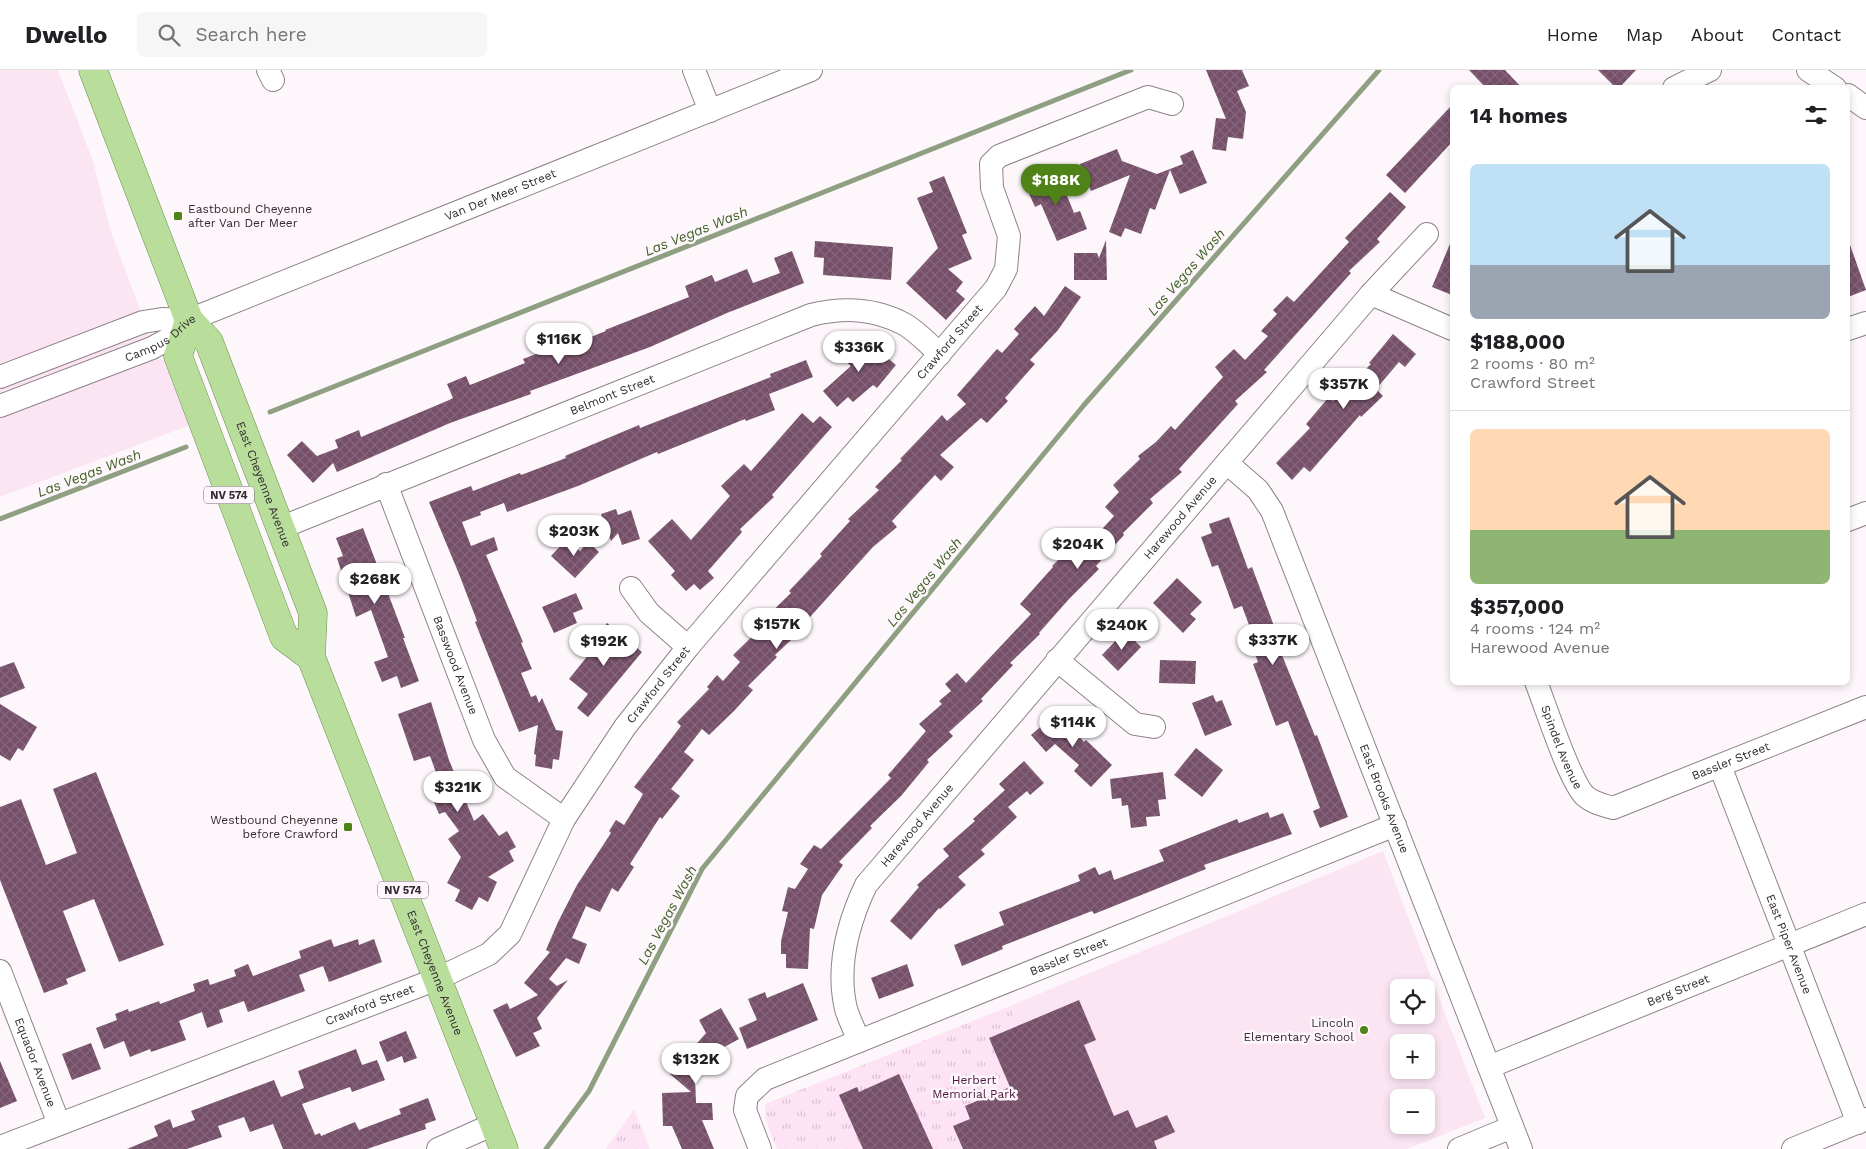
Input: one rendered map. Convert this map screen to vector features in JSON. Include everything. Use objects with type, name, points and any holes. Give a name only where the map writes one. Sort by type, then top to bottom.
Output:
[{"type":"main road","name":"East Cheyenne Avenue","points":[[93,70],[189,320],[209,342],[314,613],[310,657],[504,1149]]},
{"type":"main road","name":"NV 574","points":[[189,320],[178,356],[284,637],[310,657]]},
{"type":"street","points":[[694,70],[710,110]]},
{"type":"street","name":"Van Der Meer Street","points":[[189,320],[811,70]]},
{"type":"street","points":[[1680,85],[1710,70]]},
{"type":"street","points":[[1808,70],[1830,85]]},
{"type":"street","name":"Crawford Street","points":[[0,1147],[438,979],[489,954],[510,934],[564,819],[625,727],[688,647],[996,288],[1006,269],[1009,236],[992,188],[992,164],[999,156],[1148,97],[1172,104]]},
{"type":"street","points":[[1850,97],[1866,108]]},
{"type":"street","name":"Harewood Avenue","points":[[859,1041],[846,1009],[842,961],[852,914],[866,885],[1371,294],[1427,234]]},
{"type":"street","points":[[1371,294],[1450,328]]},
{"type":"street","name":"Belmont Street","points":[[280,528],[811,314],[836,309],[862,309],[905,324],[940,354]]},
{"type":"street","name":"Campus Drive","points":[[0,378],[143,322],[162,319],[189,320]]},
{"type":"street","name":"Campus Drive","points":[[5,404],[156,346],[170,338],[189,320]]},
{"type":"street","points":[[1850,328],[1866,323]]},
{"type":"street","points":[[0,378],[5,404]]},
{"type":"street","name":"East Brooks Avenue","points":[[1226,463],[1258,490],[1272,511],[1521,1149]]},
{"type":"street","name":"Basswood Avenue","points":[[386,484],[484,740],[505,777],[564,819]]},
{"type":"street","points":[[1850,519],[1866,513]]},
{"type":"street","points":[[631,588],[649,613],[688,647]]},
{"type":"street","points":[[1057,660],[1135,724],[1154,727]]},
{"type":"street","name":"Spindel Avenue","points":[[1537,685],[1574,780],[1584,795],[1597,804]]},
{"type":"street","name":"Bassler Street","points":[[1597,804],[1613,808],[1866,707]]},
{"type":"street","name":"East Piper Avenue","points":[[1720,766],[1789,945],[1862,1121]]},
{"type":"street","name":"Bassler Street","points":[[760,1149],[745,1110],[747,1096],[765,1079],[1395,825]]},
{"type":"street","name":"Berg Street","points":[[1489,1067],[1866,914]]},
{"type":"street","name":"Equador Avenue","points":[[0,971],[59,1124]]},
{"type":"street","points":[[1793,1149],[1862,1121]]},
{"type":"street","points":[[438,1149],[494,1124]]},
{"type":"street","points":[[1459,1149],[1512,1127]]},
{"type":"shaded area","points":[[0,70],[58,70],[93,161],[110,229],[158,358],[166,361],[193,424],[0,497]]},
{"type":"shaded area","points":[[1383,851],[1432,979],[1390,979],[1390,1024],[1435,1024],[1435,987],[1485,1118],[1407,1149],[986,1149],[1055,1121],[1010,1006]]},
{"type":"green space","name":"Herbert Memorial Park","points":[[1010,1006],[1055,1121],[986,1149],[777,1149],[765,1118],[765,1104]]},
{"type":"green space","points":[[634,1109],[650,1149],[606,1149]]},
{"type":"building","points":[[1206,70],[1242,70],[1249,86],[1237,91],[1246,112],[1243,139],[1228,137],[1226,151],[1212,149],[1216,118],[1226,119]]},
{"type":"building","points":[[1469,70],[1505,70],[1519,85],[1483,85]]},
{"type":"building","points":[[1598,70],[1636,70],[1622,85],[1613,85]]},
{"type":"building","points":[[1450,107],[1450,144],[1405,193],[1386,175]]},
{"type":"building","points":[[1117,149],[1122,161],[1157,174],[1183,164],[1180,156],[1193,150],[1207,183],[1180,194],[1170,170],[1155,210],[1150,208],[1141,234],[1125,228],[1121,237],[1109,232],[1130,175],[1091,191],[1080,164]]},
{"type":"building","points":[[1049,169],[1053,179],[1059,176],[1074,213],[1080,211],[1087,229],[1057,241],[1041,204],[1035,207],[1027,189],[1036,185],[1032,176]]},
{"type":"building","points":[[944,176],[967,233],[962,235],[972,259],[948,269],[963,282],[956,291],[965,299],[946,320],[906,283],[938,248],[917,198],[933,192],[929,182]]},
{"type":"building","points":[[1390,192],[1406,207],[1377,239],[1380,242],[1349,271],[1351,273],[1264,370],[1267,372],[1235,401],[1238,404],[1179,469],[1182,472],[1150,499],[1153,503],[1123,533],[1124,535],[1096,566],[1099,569],[1069,599],[1040,634],[1010,663],[1013,665],[981,699],[983,701],[949,732],[953,736],[927,760],[929,762],[901,796],[870,826],[872,828],[839,862],[843,865],[822,895],[814,929],[810,928],[808,969],[786,968],[786,954],[781,954],[781,941],[788,912],[782,911],[788,887],[795,889],[808,869],[800,864],[814,845],[821,849],[891,778],[888,775],[926,731],[919,724],[942,704],[939,701],[951,691],[945,684],[957,673],[966,683],[1031,614],[1020,604],[1052,566],[1075,544],[1082,551],[1114,516],[1105,507],[1119,492],[1113,485],[1140,459],[1138,456],[1156,442],[1171,426],[1175,430],[1223,377],[1215,367],[1234,349],[1245,360],[1268,336],[1261,331],[1277,314],[1273,310],[1287,296],[1294,302],[1349,242],[1345,238]]},
{"type":"building","points":[[1106,240],[1107,280],[1074,280],[1074,253],[1097,253],[1099,258]]},
{"type":"building","points":[[815,241],[893,247],[891,280],[823,275],[824,258],[814,257]]},
{"type":"building","points":[[1450,244],[1450,294],[1432,287]]},
{"type":"building","points":[[1850,245],[1866,290],[1850,296]]},
{"type":"building","points":[[792,251],[804,283],[727,313],[650,347],[530,391],[531,394],[450,423],[337,472],[333,463],[313,483],[287,455],[302,441],[317,456],[338,448],[335,440],[359,430],[361,437],[453,398],[447,384],[466,376],[470,385],[525,363],[523,359],[549,349],[550,353],[689,297],[685,286],[712,275],[715,282],[747,269],[753,283],[780,273],[774,258]]},
{"type":"building","points":[[1065,286],[1081,297],[1058,330],[1030,360],[1035,364],[1005,398],[1008,401],[987,423],[981,418],[940,455],[954,467],[941,481],[935,475],[892,521],[897,527],[873,547],[801,627],[803,629],[775,655],[777,657],[748,686],[753,690],[734,711],[709,735],[702,729],[684,752],[694,760],[671,789],[680,796],[662,819],[660,817],[630,864],[634,867],[618,892],[612,888],[600,912],[586,906],[572,938],[587,944],[579,964],[566,958],[549,979],[557,986],[568,980],[537,1018],[542,1029],[533,1033],[540,1046],[516,1057],[493,1010],[507,1003],[510,1009],[538,995],[524,983],[550,952],[546,950],[558,922],[577,885],[611,833],[609,831],[616,820],[624,825],[639,801],[643,794],[634,787],[681,726],[677,722],[709,689],[707,687],[717,675],[723,681],[740,662],[733,655],[763,626],[760,623],[791,593],[789,591],[822,556],[820,554],[850,521],[848,519],[879,490],[875,487],[902,460],[900,459],[942,415],[947,421],[966,404],[957,395],[997,349],[1002,353],[1019,334],[1014,329],[1035,306],[1044,316]]},
{"type":"building","points":[[1393,334],[1416,354],[1405,367],[1399,362],[1376,389],[1383,396],[1361,417],[1360,415],[1310,472],[1304,467],[1292,480],[1276,463],[1310,428],[1306,424],[1329,397],[1333,401],[1371,364],[1369,363]]},
{"type":"building","points":[[851,342],[863,351],[870,343],[896,365],[877,388],[873,385],[853,402],[848,397],[837,407],[823,391],[851,366],[839,356]]},
{"type":"building","points":[[806,360],[813,377],[769,394],[775,410],[746,421],[745,419],[658,454],[657,452],[578,486],[507,512],[504,503],[480,512],[481,515],[462,522],[471,546],[494,537],[498,550],[486,555],[523,642],[521,643],[532,669],[521,673],[531,697],[536,695],[539,703],[542,698],[556,730],[563,731],[559,760],[553,759],[552,769],[535,766],[536,755],[534,754],[538,725],[519,732],[475,622],[477,621],[459,574],[429,502],[471,486],[473,491],[520,473],[521,475],[566,458],[565,456],[639,425],[640,428],[771,377],[770,374]]},
{"type":"building","points":[[802,413],[813,423],[820,416],[832,427],[772,495],[774,497],[740,529],[742,532],[708,571],[714,578],[700,590],[694,584],[686,591],[671,575],[675,571],[648,541],[672,519],[691,540],[730,496],[721,486],[744,464],[751,471]]},
{"type":"building","points":[[616,509],[618,515],[631,510],[640,539],[622,545],[618,533],[611,541],[601,514]]},
{"type":"building","points":[[1229,517],[1248,569],[1252,567],[1280,642],[1277,643],[1315,736],[1317,735],[1348,817],[1320,828],[1313,811],[1320,808],[1288,721],[1276,726],[1253,664],[1258,662],[1248,635],[1252,633],[1242,606],[1234,609],[1218,565],[1212,567],[1201,537],[1212,533],[1209,524]]},
{"type":"building","points":[[363,528],[405,638],[403,638],[419,681],[401,688],[397,676],[382,682],[374,662],[388,657],[371,610],[356,617],[337,558],[343,556],[336,538]]},
{"type":"building","points":[[567,539],[580,551],[588,542],[599,552],[575,578],[551,556]]},
{"type":"building","points":[[1177,578],[1202,602],[1190,614],[1196,619],[1183,633],[1153,603]]},
{"type":"building","points":[[576,593],[583,609],[573,613],[577,623],[554,633],[542,607]]},
{"type":"building","points":[[607,623],[642,652],[588,717],[577,708],[588,694],[569,679],[590,653],[586,649]]},
{"type":"building","points":[[1125,631],[1141,647],[1118,671],[1102,655]]},
{"type":"building","points":[[1160,660],[1196,661],[1195,684],[1159,683]]},
{"type":"building","points":[[14,662],[25,688],[0,698],[0,667]]},
{"type":"building","points":[[1213,695],[1216,702],[1222,700],[1232,725],[1205,736],[1192,703]]},
{"type":"building","points":[[431,702],[449,760],[474,821],[483,814],[499,836],[507,831],[516,847],[509,851],[514,861],[488,877],[497,882],[488,902],[479,897],[472,910],[455,901],[460,890],[447,883],[461,857],[448,839],[459,831],[445,812],[439,814],[426,783],[438,778],[430,756],[414,761],[398,714]]},
{"type":"building","points":[[0,704],[37,727],[23,751],[18,748],[10,761],[0,755]]},
{"type":"building","points":[[1058,712],[1084,742],[1086,740],[1112,765],[1091,787],[1074,771],[1079,765],[1055,744],[1046,752],[1031,735]]},
{"type":"building","points":[[1196,748],[1223,770],[1202,797],[1174,775]]},
{"type":"building","points":[[1024,761],[1044,783],[1030,795],[1027,791],[1008,807],[1017,817],[981,850],[985,854],[958,877],[966,885],[939,908],[911,940],[890,921],[919,887],[917,885],[949,856],[943,849],[975,821],[973,819],[1005,790],[999,784]]},
{"type":"building","points":[[96,772],[164,945],[119,962],[94,899],[63,911],[86,971],[66,979],[68,984],[44,993],[0,880],[0,807],[21,799],[46,865],[77,853],[53,789]]},
{"type":"building","points":[[1163,772],[1166,799],[1158,800],[1160,816],[1146,817],[1147,826],[1131,828],[1128,805],[1122,806],[1121,798],[1112,799],[1110,779]]},
{"type":"building","points":[[1268,812],[1270,818],[1283,813],[1292,834],[1204,865],[1206,869],[1094,914],[1092,911],[1002,946],[1003,949],[962,966],[954,945],[1004,925],[999,912],[1080,881],[1078,875],[1095,867],[1099,875],[1111,870],[1114,880],[1164,861],[1159,850],[1237,819],[1239,823]]},
{"type":"building","points":[[331,939],[334,947],[358,939],[359,945],[374,939],[382,962],[329,982],[323,966],[299,975],[305,991],[248,1012],[244,1001],[219,1010],[223,1022],[207,1028],[202,1012],[179,1021],[186,1040],[151,1052],[150,1049],[130,1057],[124,1041],[104,1049],[96,1028],[117,1020],[115,1014],[128,1009],[129,1012],[159,1001],[160,1004],[195,991],[193,984],[208,979],[210,985],[236,976],[234,970],[248,964],[253,976],[301,958],[299,951]]},
{"type":"building","points":[[907,964],[914,986],[879,999],[871,978]]},
{"type":"building","points":[[803,983],[818,1020],[747,1049],[739,1028],[757,1020],[748,999],[765,992],[767,998]]},
{"type":"building","points":[[1079,1000],[1096,1040],[1084,1045],[1114,1116],[1128,1110],[1136,1128],[1167,1115],[1175,1132],[1154,1141],[1157,1149],[963,1149],[953,1126],[970,1119],[965,1106],[1010,1087],[989,1038]]},
{"type":"building","points":[[721,1008],[739,1039],[717,1051],[695,1076],[696,1103],[712,1103],[713,1120],[702,1120],[714,1149],[682,1149],[672,1126],[663,1126],[662,1093],[691,1092],[670,1074],[706,1033],[699,1020]]},
{"type":"building","points":[[406,1031],[417,1058],[404,1063],[402,1056],[387,1062],[379,1042]]},
{"type":"building","points":[[91,1043],[101,1069],[72,1080],[62,1054]]},
{"type":"building","points":[[356,1049],[362,1065],[377,1060],[385,1080],[352,1092],[350,1087],[302,1104],[315,1135],[320,1133],[321,1136],[355,1122],[359,1130],[401,1114],[399,1109],[428,1098],[436,1120],[425,1124],[426,1129],[367,1149],[283,1149],[273,1124],[250,1132],[244,1117],[218,1126],[222,1137],[187,1149],[127,1149],[158,1136],[154,1126],[170,1119],[173,1128],[195,1120],[191,1111],[274,1080],[281,1097],[304,1088],[298,1071]]},
{"type":"building","points":[[0,1061],[17,1101],[0,1108]]},
{"type":"building","points":[[899,1074],[933,1149],[863,1149],[839,1095],[857,1087],[859,1092]]},
{"type":"waterway","name":"Las Vegas Wash","points":[[270,412],[1131,70]]},
{"type":"waterway","name":"Las Vegas Wash","points":[[546,1149],[589,1091],[702,869],[1084,405],[1379,70]]},
{"type":"waterway","name":"Las Vegas Wash","points":[[0,519],[186,447]]},
{"type":"place","name":"Eastbound Cheyenne after Van Der Meer","points":[[178,216]]},
{"type":"place","name":"Westbound Cheyenne before Crawford","points":[[348,827]]},
{"type":"place","name":"Lincoln Elementary School","points":[[1364,1030]]}]
